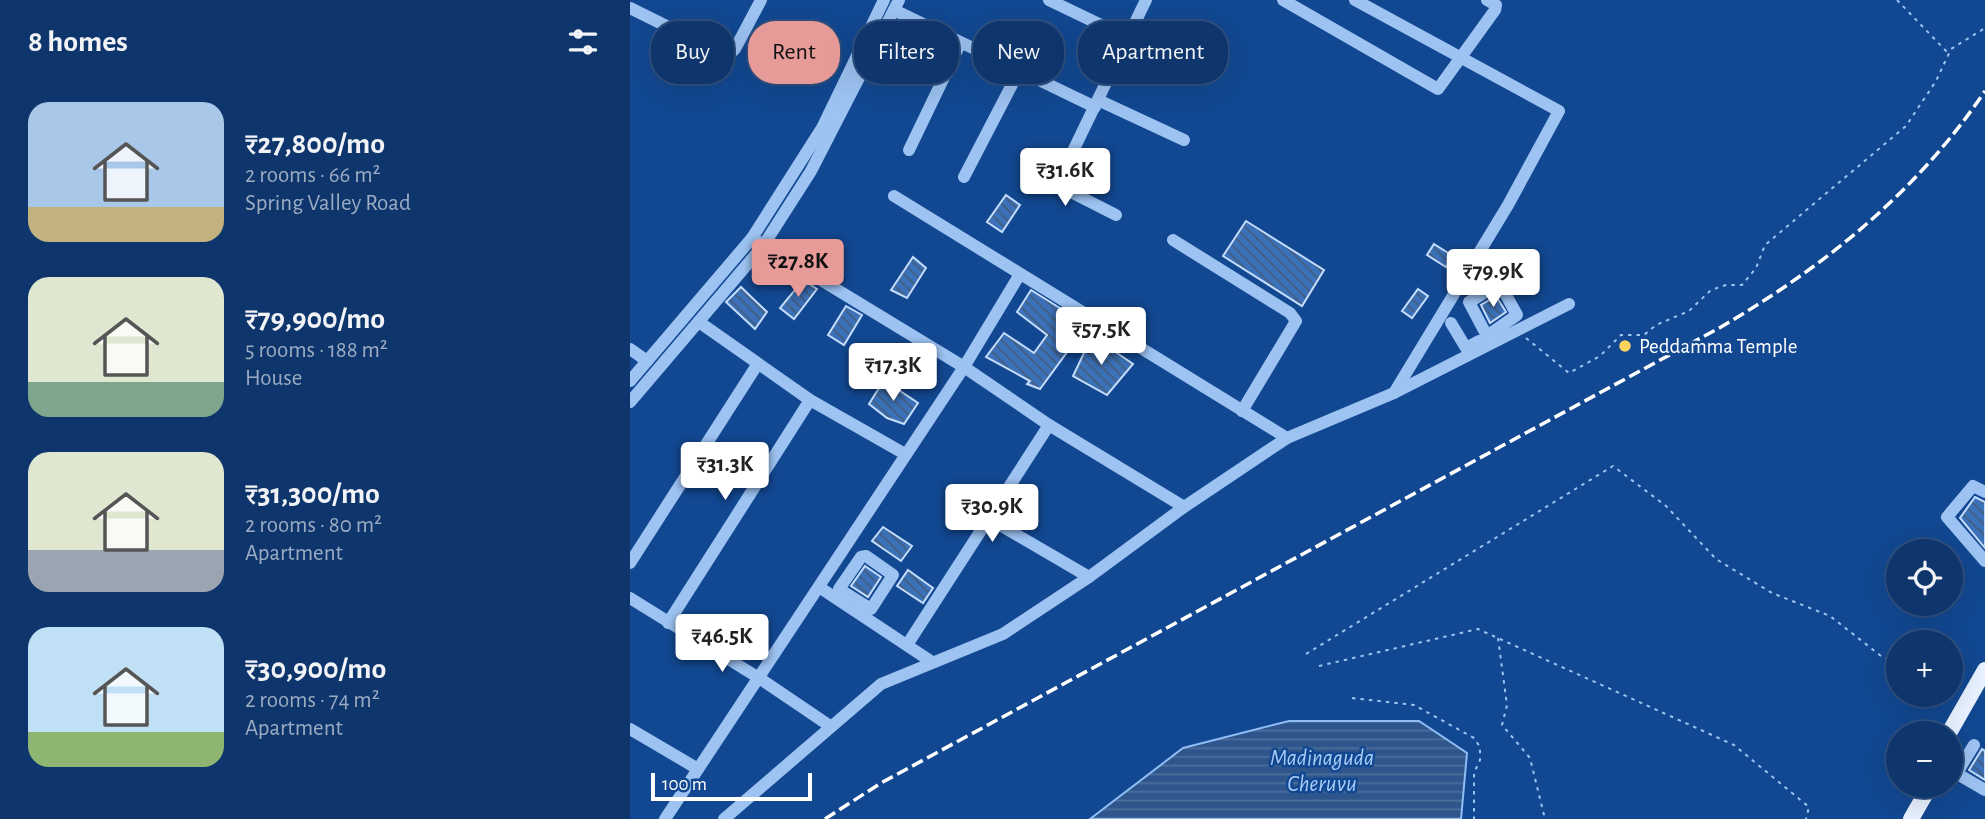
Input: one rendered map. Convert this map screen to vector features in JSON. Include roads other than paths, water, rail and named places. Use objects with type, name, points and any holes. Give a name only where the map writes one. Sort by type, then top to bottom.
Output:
[{"type":"main road","points":[[1963,724],[1978,695],[1985,670]]},
{"type":"main road","points":[[1958,721],[1978,695]]},
{"type":"main road","points":[[1901,819],[1913,798]]},
{"type":"main road","points":[[1911,819],[1923,798]]},
{"type":"street","points":[[630,8],[727,56],[736,49],[761,0]]},
{"type":"street","points":[[630,381],[752,238],[821,128],[884,0]]},
{"type":"street","points":[[1136,21],[1146,0]]},
{"type":"street","points":[[1283,0],[1433,87],[1442,86],[1495,10],[1496,5],[1487,0]]},
{"type":"street","points":[[1354,0],[1559,111],[1508,205],[1394,393]]},
{"type":"street","points":[[1058,2],[1102,21]]},
{"type":"street","points":[[630,402],[764,246],[811,171],[896,5],[973,50]]},
{"type":"street","points":[[909,150],[960,44]]},
{"type":"street","points":[[964,177],[1012,84]]},
{"type":"street","points":[[1047,84],[1184,140]]},
{"type":"street","points":[[1105,84],[1059,186],[1116,215]]},
{"type":"street","points":[[894,196],[1287,438]]},
{"type":"street","points":[[752,238],[964,367],[1049,425],[1184,507]]},
{"type":"street","points":[[1173,240],[1295,317],[1295,327],[1242,411]]},
{"type":"street","points":[[664,819],[964,367],[1020,274]]},
{"type":"street","points":[[1487,340],[1469,302],[1498,284],[1517,315],[1512,329]]},
{"type":"street","points":[[724,819],[881,684],[1003,634],[1287,438],[1394,393],[1487,340],[1560,304]]},
{"type":"street","points":[[699,322],[810,400],[905,454]]},
{"type":"street","points":[[1451,323],[1468,351]]},
{"type":"street","points":[[630,349],[648,361]]},
{"type":"street","points":[[630,563],[757,365]]},
{"type":"street","points":[[668,623],[810,400]]},
{"type":"street","points":[[908,645],[1049,425]]},
{"type":"street","points":[[1985,492],[1973,486],[1947,517],[1985,561]]},
{"type":"street","points":[[988,518],[1089,577]]},
{"type":"street","points":[[822,584],[860,608],[873,608],[892,573],[862,556],[839,589]]},
{"type":"street","points":[[822,584],[839,589],[932,662]]},
{"type":"street","points":[[630,598],[759,678],[830,726]]},
{"type":"street","points":[[630,729],[698,769]]},
{"type":"street","points":[[1963,757],[1974,745]]},
{"type":"street","points":[[1963,777],[1985,790]]},
{"type":"water","name":"Madinaguda Cheruvu","points":[[1289,721],[1419,721],[1467,753],[1461,819],[1090,819],[1183,748]]},
{"type":"railway","points":[[825,819],[881,783],[1721,327],[1797,279],[1866,224],[1930,162],[1985,91]]},
{"type":"place","name":"Peddamma Temple","points":[[1625,346]]}]
